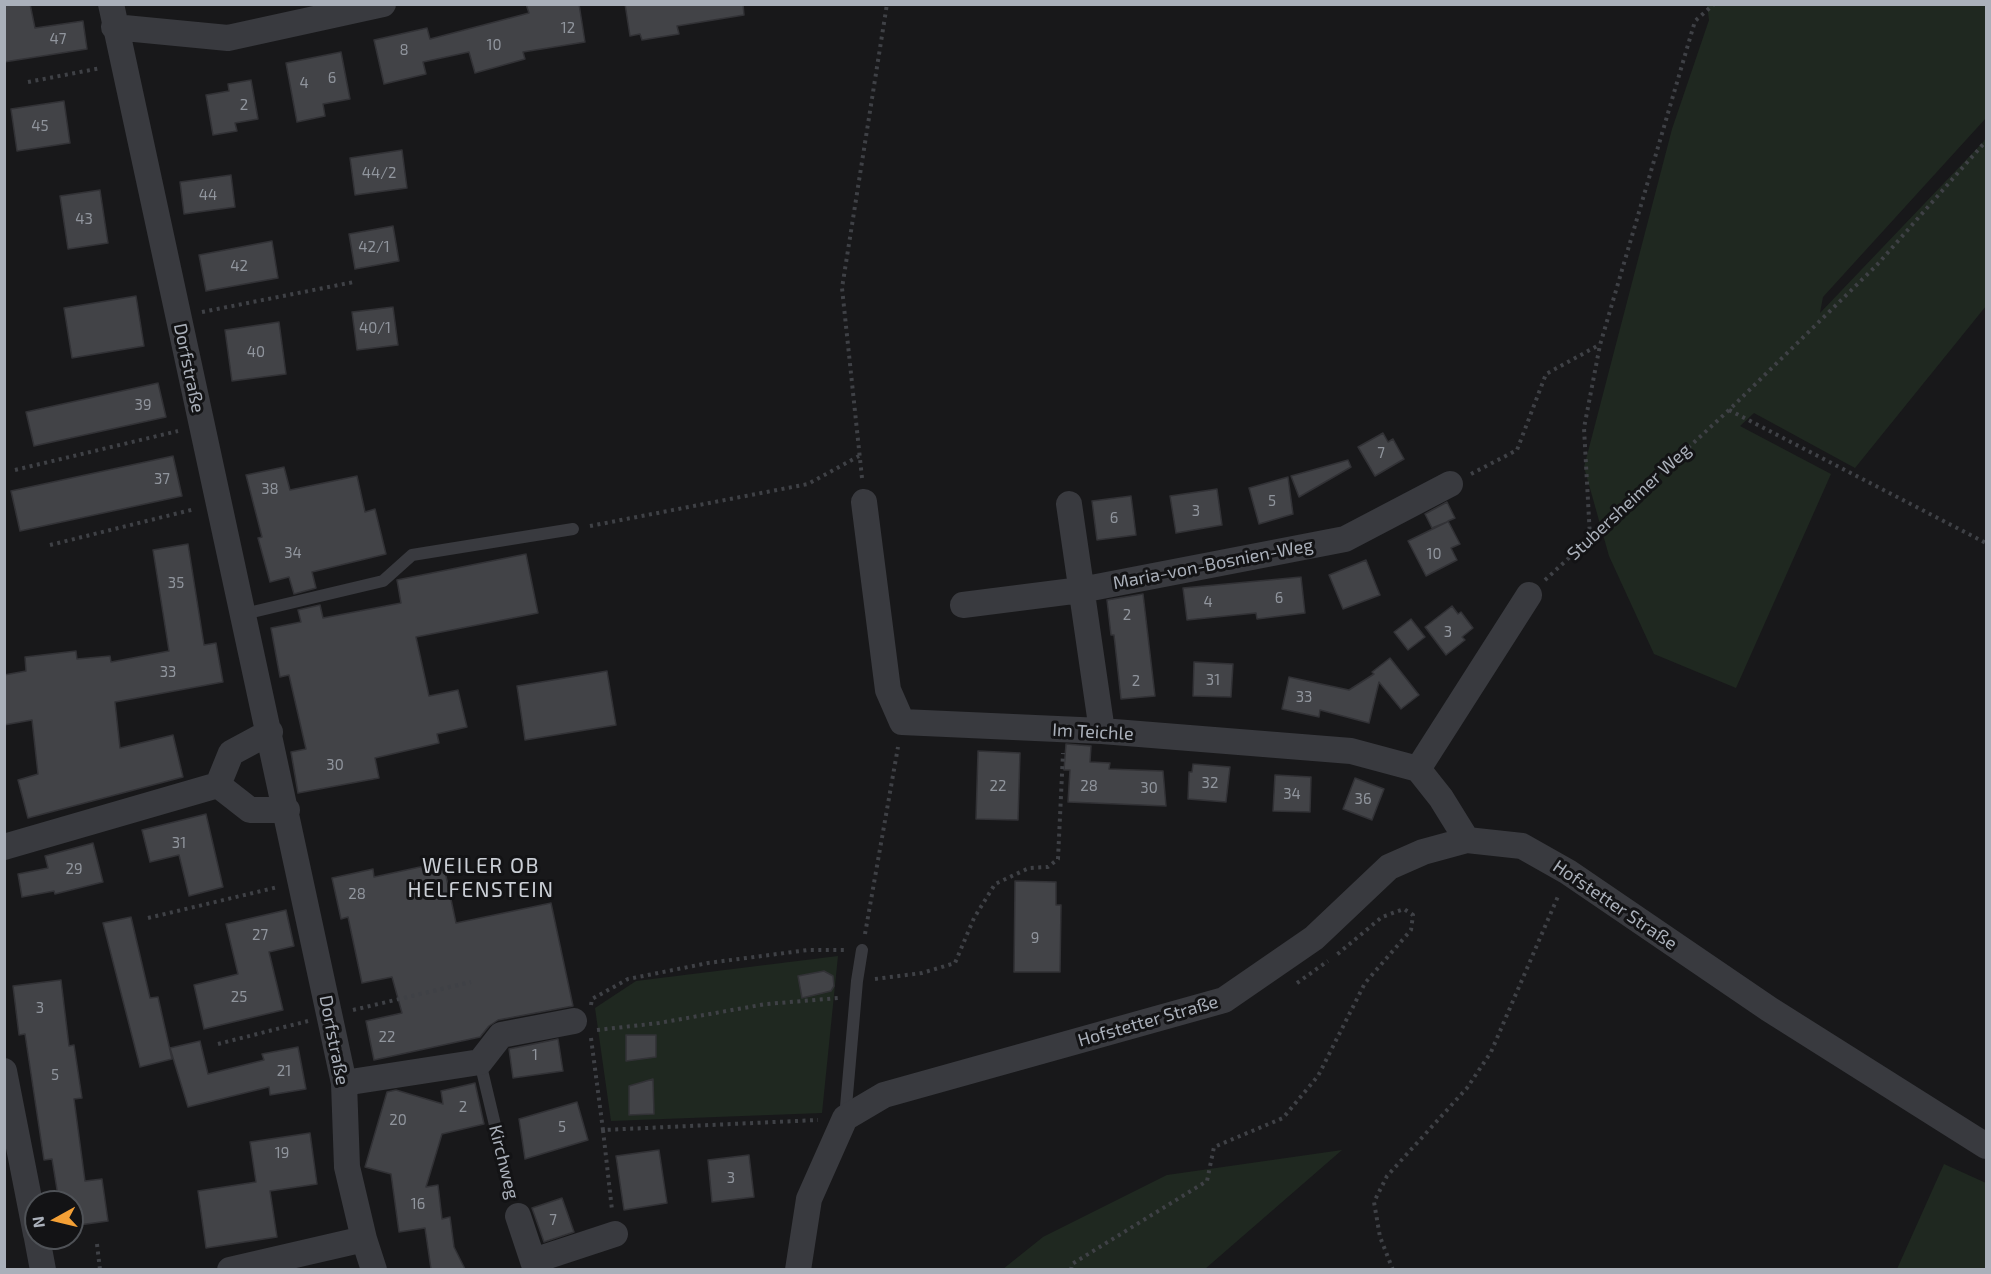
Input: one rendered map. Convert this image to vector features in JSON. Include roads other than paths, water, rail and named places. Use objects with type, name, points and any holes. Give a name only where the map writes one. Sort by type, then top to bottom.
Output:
[{"type":"street","points":[[112,16],[228,38],[383,4]]},
{"type":"street","name":"Dorfstraße","points":[[112,16],[302,881],[344,1083],[347,1167],[364,1239],[374,1269]]},
{"type":"street","name":"Maria-von-Bosnien-Weg","points":[[963,605],[1081,590],[1345,539],[1450,484]]},
{"type":"street","name":"Im Teichle","points":[[864,502],[888,690],[902,722],[1102,731],[1351,751],[1418,769]]},
{"type":"street","points":[[1069,504],[1102,731]]},
{"type":"street","points":[[1467,840],[1441,798],[1418,769],[1528,595]]},
{"type":"street","points":[[219,785],[231,753],[270,732]]},
{"type":"street","points":[[219,785],[250,810],[287,810]]},
{"type":"street","points":[[4,847],[219,785]]},
{"type":"street","name":"Hofstetter Straße","points":[[845,1118],[884,1095],[1224,1000],[1314,938],[1389,867],[1423,852],[1467,840],[1522,846],[1568,872],[1769,1009],[1986,1146]]},
{"type":"street","points":[[344,1083],[480,1062],[501,1035],[581,1021]]},
{"type":"street","points":[[4,1071],[27,1190]]},
{"type":"street","points":[[798,1269],[809,1199],[845,1118]]},
{"type":"street","name":"Kirchweg","points":[[518,1216],[535,1265],[615,1234]]},
{"type":"street","points":[[230,1269],[364,1239]]},
{"type":"street","points":[[39,1250],[43,1269]]},
{"type":"lane","points":[[243,614],[382,581],[411,555],[573,529]]},
{"type":"lane","points":[[845,1118],[857,981],[862,950]]},
{"type":"lane","name":"Kirchweg","points":[[480,1062],[495,1125]]},
{"type":"district","name":"WEILER OB HELFENSTEIN","points":[[481,878]]}]
